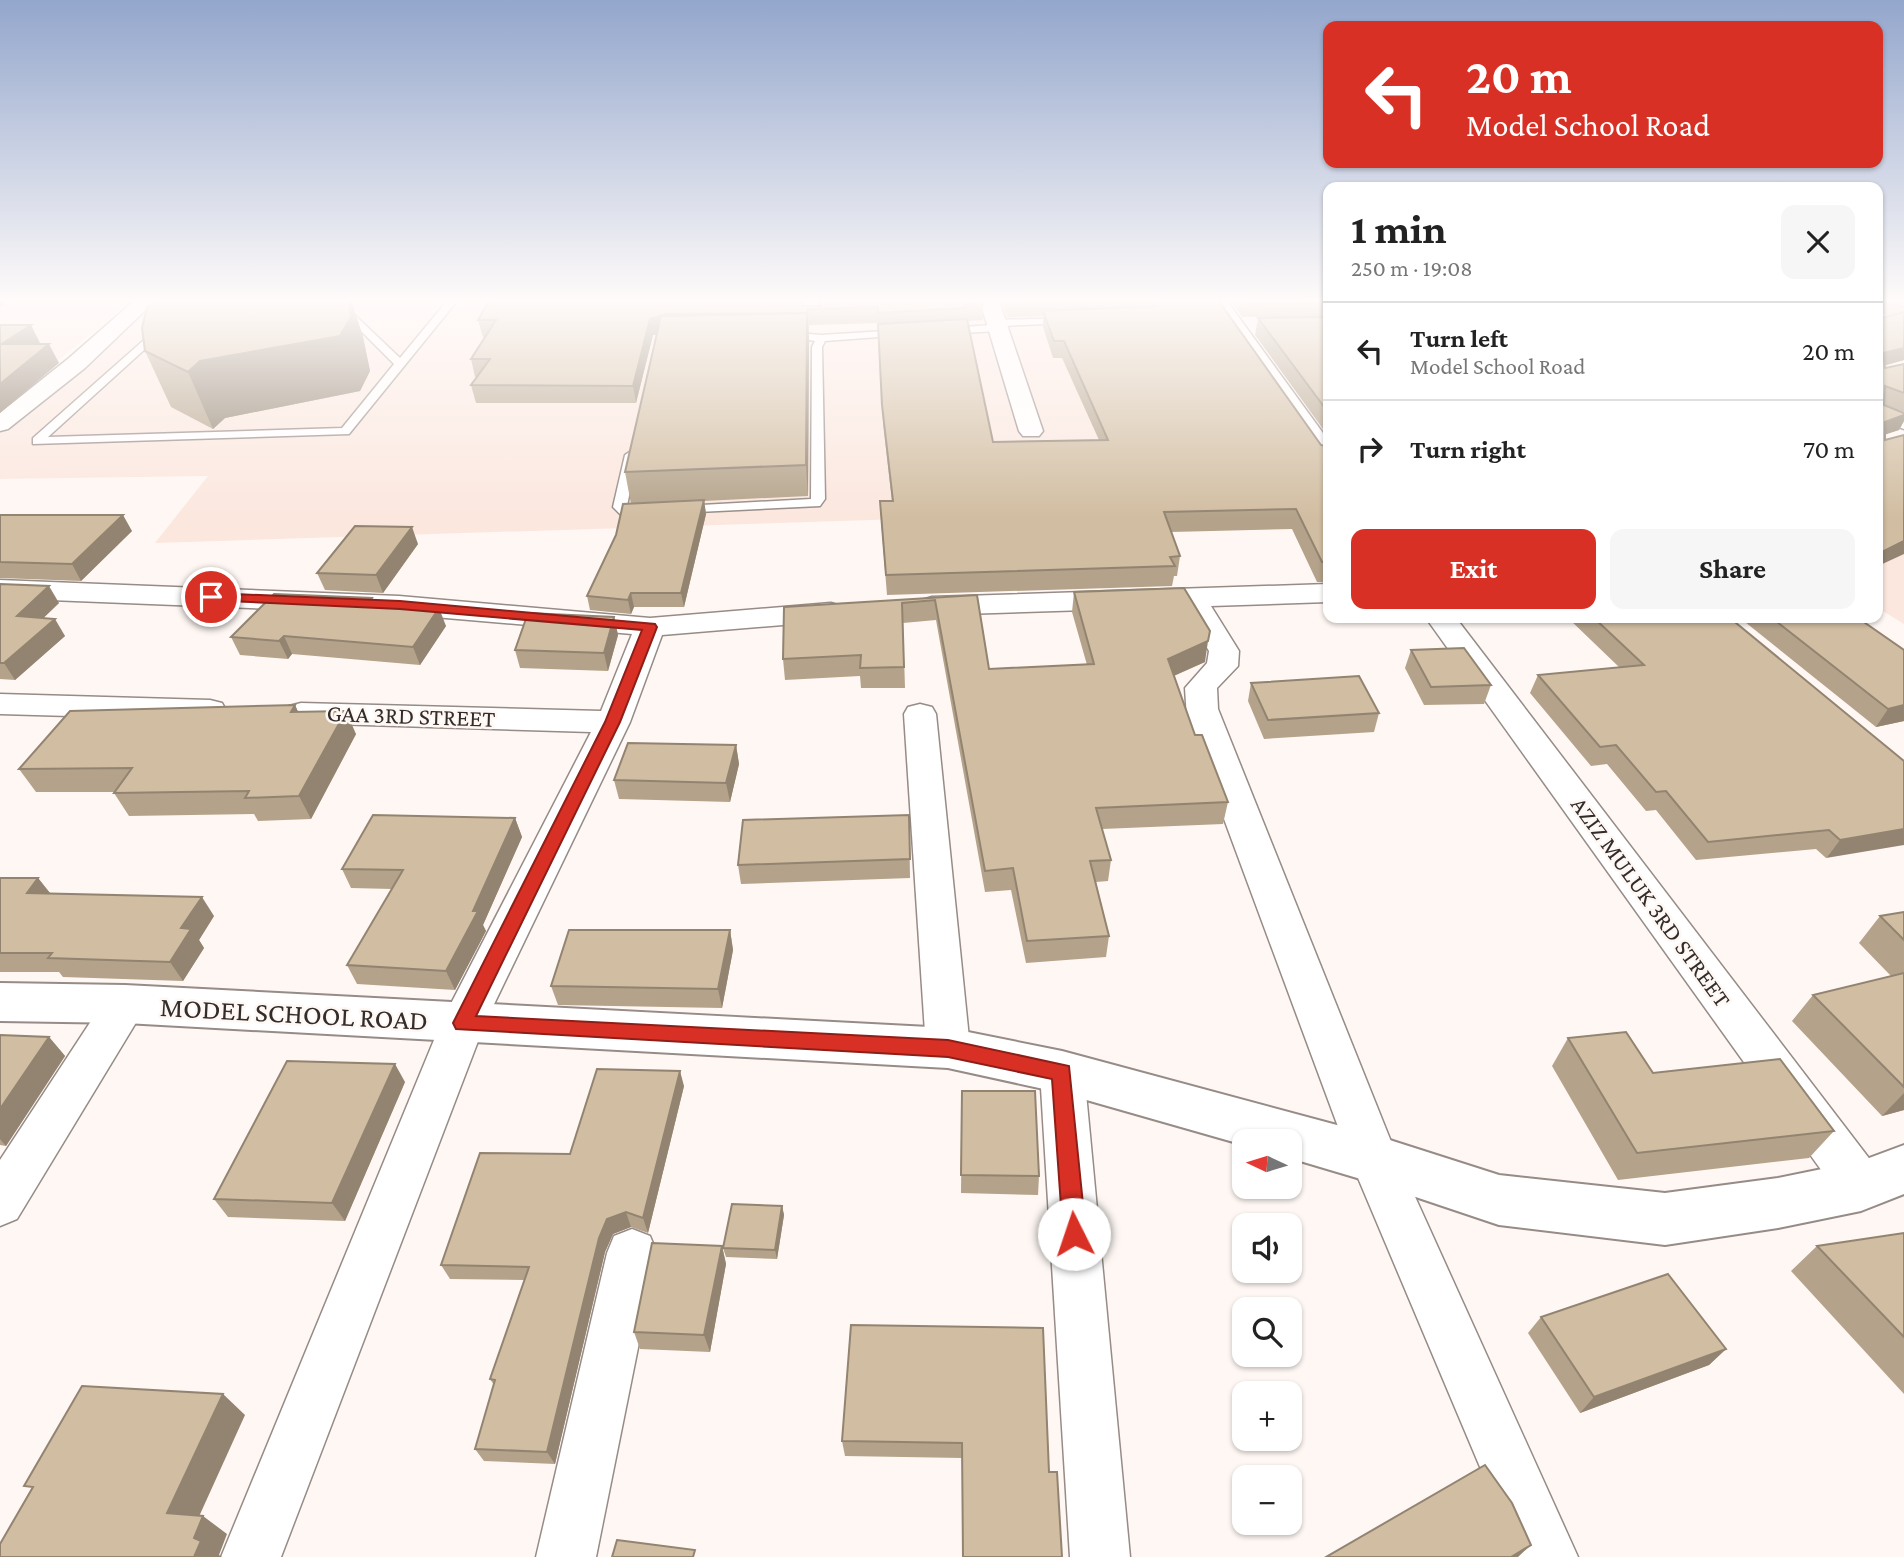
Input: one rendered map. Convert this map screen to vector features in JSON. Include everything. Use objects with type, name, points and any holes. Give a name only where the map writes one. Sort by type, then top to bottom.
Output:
[{"type":"street","points":[[0,424],[63,374]]},
{"type":"street","points":[[1012,374],[1031,431]]},
{"type":"street","points":[[1270,374],[1323,450]]},
{"type":"street","points":[[1883,413],[1904,422]]},
{"type":"street","points":[[0,589],[400,605],[650,627],[856,610]]},
{"type":"street","points":[[898,607],[1323,593]]},
{"type":"street","points":[[1191,597],[1224,651],[1222,666],[1204,680],[1198,695],[1204,719],[1374,1159],[1548,1557]]},
{"type":"street","name":"AZIZ MULUK 3RD STREET","points":[[1445,623],[1882,1178]]},
{"type":"street","points":[[251,1557],[463,1023],[613,722],[650,627]]},
{"type":"street","name":"GAA 3RD STREET","points":[[0,704],[613,722]]},
{"type":"street","points":[[920,714],[948,1048]]},
{"type":"street","name":"MODEL SCHOOL ROAD","points":[[0,1002],[125,1004],[948,1048],[1062,1072],[1374,1159],[1499,1200],[1665,1219],[1778,1203],[1882,1178]]},
{"type":"street","points":[[0,1203],[125,1004]]},
{"type":"street","points":[[1062,1072],[1100,1557]]},
{"type":"street","points":[[566,1557],[632,1253]]},
{"type":"lane","points":[[114,374],[37,441],[345,431],[392,374]]},
{"type":"lane","points":[[673,510],[805,504],[819,499],[817,374]]},
{"type":"lane","points":[[635,439],[621,511],[660,511]]},
{"type":"shaded area","points":[[0,374],[42,374],[0,407]]},
{"type":"shaded area","points":[[69,374],[1152,374],[1120,512],[155,543],[208,476],[0,479],[0,432]]},
{"type":"shaded area","points":[[1904,538],[1904,624],[1883,611],[1883,546]]},
{"type":"building","points":[[0,374],[13,374],[0,384]]},
{"type":"building","points":[[479,374],[636,374],[633,386],[471,385]]},
{"type":"building","points":[[648,374],[807,374],[806,465],[625,472]]},
{"type":"building","points":[[880,374],[979,374],[993,442],[1108,440],[1079,374],[1270,374],[1323,446],[1323,562],[1296,509],[1164,512],[1180,556],[1170,557],[1175,566],[886,575],[880,501],[893,501]]},
{"type":"building","points":[[1299,374],[1323,374],[1323,405]]},
{"type":"building","points":[[1883,374],[1904,374],[1904,393],[1885,386],[1884,405],[1904,413],[1885,422],[1885,440],[1904,435],[1904,541],[1883,552]]},
{"type":"building","points":[[704,500],[681,593],[631,593],[628,600],[587,596],[616,535],[623,504]]},
{"type":"building","points":[[0,515],[123,515],[72,564],[0,562]]},
{"type":"building","points":[[355,526],[412,527],[376,575],[317,573]]},
{"type":"building","points":[[0,584],[49,586],[17,616],[55,619],[4,663],[0,663]]},
{"type":"building","points":[[1184,588],[1210,631],[1208,641],[1168,659],[1195,735],[1202,735],[1228,802],[1096,808],[1111,860],[1090,861],[1109,936],[1027,941],[1013,868],[985,871],[935,600],[902,603],[904,667],[860,668],[861,655],[783,659],[784,607],[977,595],[989,669],[1094,664],[1074,592]]},
{"type":"building","points":[[274,594],[372,598],[367,605],[439,608],[413,647],[284,636],[279,641],[231,637]]},
{"type":"building","points":[[528,613],[614,617],[604,653],[515,650]]},
{"type":"building","points":[[1599,623],[1736,623],[1904,761],[1904,829],[1840,840],[1829,830],[1708,842],[1666,791],[1656,792],[1616,745],[1600,747],[1538,675],[1644,665]]},
{"type":"building","points":[[1778,623],[1865,623],[1904,650],[1904,705],[1888,709]]},
{"type":"building","points":[[1464,648],[1491,685],[1431,687],[1411,650]]},
{"type":"building","points":[[1359,676],[1379,713],[1268,720],[1251,683]]},
{"type":"building","points":[[295,705],[291,712],[346,711],[299,796],[245,798],[249,791],[114,793],[132,768],[19,769],[70,711]]},
{"type":"building","points":[[628,743],[736,745],[726,783],[614,780]]},
{"type":"building","points":[[373,815],[515,818],[473,911],[478,911],[446,971],[347,965],[403,870],[342,869]]},
{"type":"building","points":[[909,815],[910,859],[738,865],[743,820]]},
{"type":"building","points":[[0,878],[38,878],[27,893],[202,897],[181,928],[191,929],[170,962],[48,958],[52,953],[0,953]]},
{"type":"building","points":[[1904,912],[1904,940],[1880,916]]},
{"type":"building","points":[[569,930],[730,930],[718,989],[551,986]]},
{"type":"building","points":[[1904,973],[1904,1087],[1813,995]]},
{"type":"building","points":[[1626,1032],[1653,1073],[1780,1059],[1834,1131],[1637,1153],[1568,1038]]},
{"type":"building","points":[[0,1035],[49,1037],[0,1109]]},
{"type":"building","points":[[287,1061],[395,1064],[332,1203],[214,1199]]},
{"type":"building","points":[[597,1069],[680,1071],[643,1218],[626,1212],[607,1219],[599,1238],[547,1452],[475,1449],[495,1380],[490,1379],[529,1267],[441,1265],[480,1153],[570,1154]]},
{"type":"building","points":[[962,1091],[1035,1091],[1039,1176],[961,1175]]},
{"type":"building","points":[[732,1204],[782,1206],[775,1250],[723,1248]]},
{"type":"building","points":[[1904,1233],[1904,1337],[1817,1246]]},
{"type":"building","points":[[652,1243],[722,1246],[704,1335],[634,1332]]},
{"type":"building","points":[[1668,1274],[1726,1349],[1594,1397],[1541,1317]]},
{"type":"building","points":[[851,1325],[1043,1328],[1049,1472],[1057,1472],[1062,1557],[963,1557],[962,1443],[842,1441]]},
{"type":"building","points":[[82,1386],[223,1394],[167,1513],[203,1516],[194,1538],[201,1541],[194,1557],[0,1557],[0,1544],[33,1487],[24,1486]]},
{"type":"building","points":[[1485,1465],[1512,1503],[1531,1545],[1511,1557],[1326,1557]]},
{"type":"building","points":[[617,1540],[695,1550],[693,1557],[612,1557]]},
{"type":"route","points":[[211,597],[400,605],[650,627],[613,722],[463,1023],[948,1048],[1062,1072],[1074,1234]]}]
